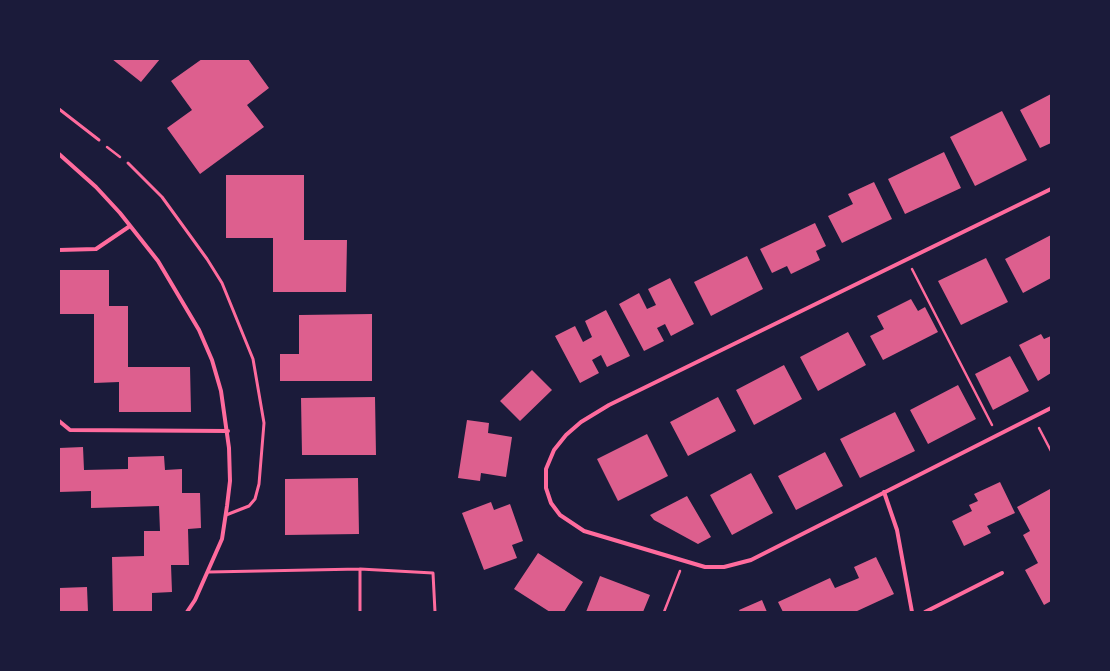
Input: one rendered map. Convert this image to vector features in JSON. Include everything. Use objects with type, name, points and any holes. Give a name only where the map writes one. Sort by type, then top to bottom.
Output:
[{"type":"street","points":[[59,154],[96,187],[158,261],[199,330],[212,360],[221,391],[228,431],[230,481],[226,515],[222,539],[209,572],[195,600],[186,612]]},
{"type":"street","points":[[1051,189],[609,405],[581,422],[566,435],[554,450],[546,469],[546,488],[551,504],[560,515],[584,531],[705,567],[724,567],[751,560],[997,434],[1051,408]]},
{"type":"street","points":[[59,250],[96,249],[130,226]]},
{"type":"street","points":[[59,421],[70,430],[228,431]]},
{"type":"street","points":[[884,492],[897,530],[912,612]]},
{"type":"street","points":[[925,612],[1002,573]]},
{"type":"lane","points":[[59,109],[98,140]]},
{"type":"lane","points":[[128,163],[162,197],[207,259],[222,283],[253,359],[264,423],[259,484],[255,499],[249,506],[226,515]]},
{"type":"lane","points":[[360,569],[360,612]]},
{"type":"lane","points":[[209,572],[360,569],[433,573],[435,612]]},
{"type":"path","points":[[98,140],[128,163]]},
{"type":"path","points":[[907,259],[997,434]]},
{"type":"path","points":[[1034,416],[1051,451]]},
{"type":"path","points":[[664,612],[684,561]]},
{"type":"building","points":[[112,59],[160,59],[141,82]]},
{"type":"building","points":[[202,59],[248,59],[269,88],[247,105],[264,127],[200,174],[167,128],[192,110],[171,81]]},
{"type":"building","points":[[1051,94],[1051,143],[1040,148],[1020,110]]},
{"type":"building","points":[[1002,111],[1027,160],[975,186],[950,137]]},
{"type":"building","points":[[944,152],[961,188],[905,214],[888,179]]},
{"type":"building","points":[[226,175],[304,175],[304,240],[347,240],[346,292],[273,292],[273,238],[226,238]]},
{"type":"building","points":[[874,182],[892,219],[842,243],[828,216],[853,204],[848,194]]},
{"type":"building","points":[[815,223],[826,246],[816,251],[820,260],[791,274],[787,266],[772,273],[760,249]]},
{"type":"building","points":[[1051,235],[1051,278],[1023,293],[1005,259]]},
{"type":"building","points":[[747,256],[763,289],[711,316],[694,282]]},
{"type":"building","points":[[986,258],[1008,302],[961,325],[938,281]]},
{"type":"building","points":[[59,270],[109,270],[109,306],[128,306],[128,367],[190,367],[191,412],[119,412],[119,382],[94,383],[94,314],[59,314]]},
{"type":"building","points":[[670,278],[694,324],[671,336],[665,324],[657,328],[664,341],[644,351],[619,304],[639,293],[647,309],[656,305],[648,289]]},
{"type":"building","points":[[911,299],[918,311],[925,307],[938,332],[883,360],[870,336],[884,329],[877,316]]},
{"type":"building","points":[[606,310],[630,356],[607,367],[601,355],[592,360],[599,373],[580,383],[555,336],[575,326],[583,342],[592,337],[585,321]]},
{"type":"building","points":[[372,314],[372,381],[280,381],[280,354],[299,354],[299,315]]},
{"type":"building","points":[[848,332],[866,365],[818,391],[800,357]]},
{"type":"building","points":[[1041,334],[1044,339],[1051,336],[1051,373],[1038,381],[1019,345]]},
{"type":"building","points":[[1010,356],[1029,391],[993,410],[975,374]]},
{"type":"building","points":[[784,365],[802,399],[754,425],[736,390]]},
{"type":"building","points":[[532,370],[552,390],[520,421],[500,401]]},
{"type":"building","points":[[958,385],[976,419],[928,444],[910,410]]},
{"type":"building","points":[[375,397],[376,455],[302,455],[301,398]]},
{"type":"building","points":[[718,397],[736,431],[688,456],[670,422]]},
{"type":"building","points":[[895,412],[915,451],[860,478],[840,439]]},
{"type":"building","points":[[467,420],[489,423],[488,433],[512,437],[506,477],[481,473],[480,481],[458,478]]},
{"type":"building","points":[[647,434],[668,476],[618,501],[597,459]]},
{"type":"building","points":[[83,447],[84,470],[128,469],[128,457],[164,456],[165,470],[182,469],[182,493],[200,493],[201,528],[188,529],[189,565],[171,565],[172,592],[152,593],[152,612],[113,612],[112,557],[144,556],[144,531],[160,531],[159,506],[91,508],[91,491],[59,492],[59,448]]},
{"type":"building","points":[[825,452],[843,486],[796,510],[778,476]]},
{"type":"building","points":[[751,473],[773,513],[732,535],[710,495]]},
{"type":"building","points":[[358,478],[359,534],[285,535],[285,479]]},
{"type":"building","points":[[1000,482],[1015,513],[987,526],[991,533],[964,546],[952,521],[972,511],[969,505],[978,501],[974,494]]},
{"type":"building","points":[[1050,489],[1051,601],[1044,605],[1025,570],[1038,563],[1023,535],[1030,531],[1017,507]]},
{"type":"building","points":[[687,496],[711,537],[698,544],[654,520],[650,515]]},
{"type":"building","points":[[491,502],[494,510],[510,504],[523,541],[512,545],[517,558],[484,570],[462,513]]},
{"type":"building","points":[[538,553],[583,582],[564,612],[550,612],[514,589]]},
{"type":"building","points":[[876,557],[894,594],[855,612],[783,612],[778,602],[830,578],[835,588],[859,578],[854,567]]},
{"type":"building","points":[[600,576],[650,595],[643,612],[586,612]]},
{"type":"building","points":[[87,587],[88,612],[59,612],[59,588]]},
{"type":"building","points":[[762,600],[767,612],[740,612],[739,610]]}]
